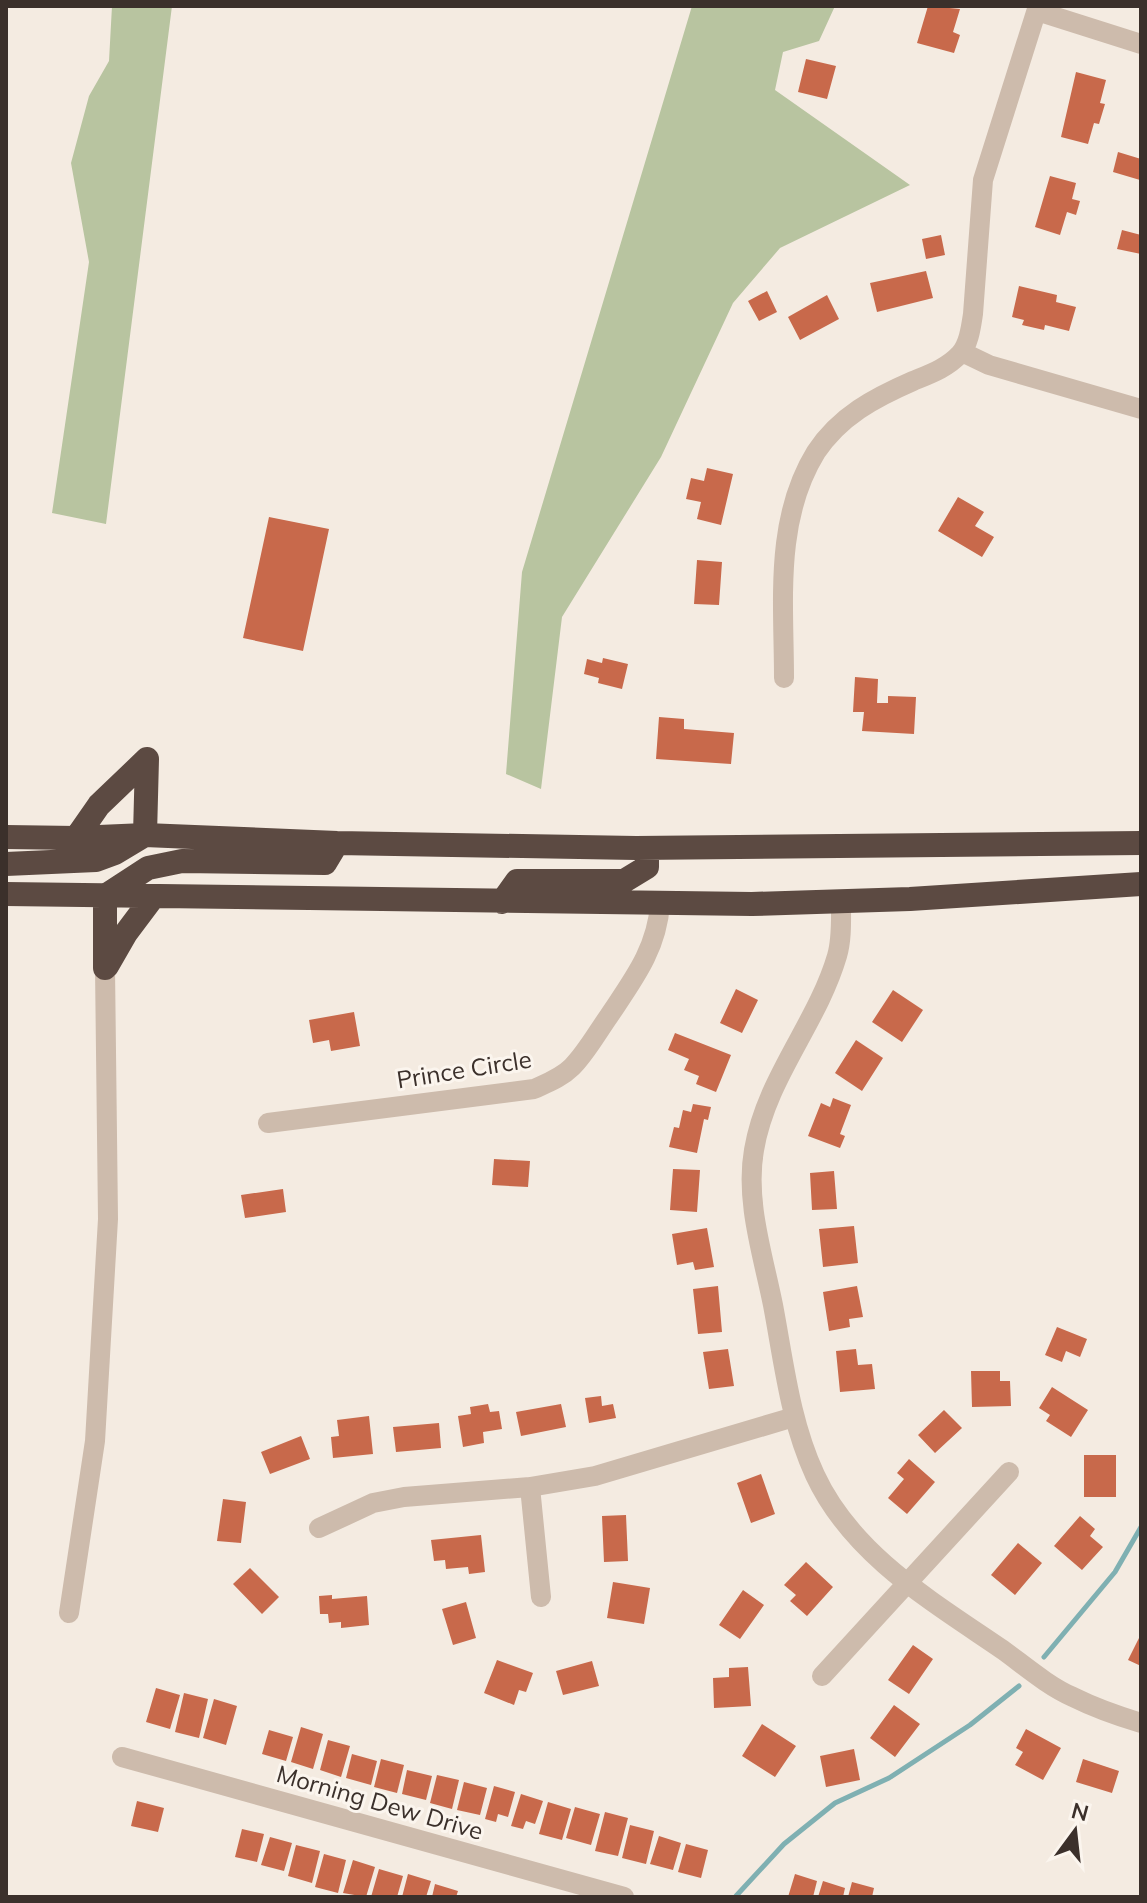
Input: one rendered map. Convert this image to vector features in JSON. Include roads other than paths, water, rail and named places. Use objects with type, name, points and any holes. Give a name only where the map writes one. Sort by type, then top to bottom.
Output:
[{"type":"highway","points":[[76,838],[99,805],[147,759],[145,835]]},
{"type":"highway","points":[[6,864],[96,860],[145,835]]},
{"type":"highway","points":[[6,837],[145,835],[337,843],[647,848],[1141,843]]},
{"type":"highway","points":[[105,896],[148,868],[182,861],[325,863],[337,843]]},
{"type":"highway","points":[[502,902],[517,881],[624,881],[647,867],[647,848]]},
{"type":"highway","points":[[6,894],[660,904],[841,902],[1141,884]]},
{"type":"highway","points":[[105,896],[105,968]]},
{"type":"highway","points":[[105,968],[153,897]]},
{"type":"street","points":[[784,678],[784,551],[791,508],[817,451],[853,411],[878,396],[943,368],[962,352],[973,314],[983,180],[1037,9],[1141,44]]},
{"type":"street","points":[[962,352],[989,365],[1141,409]]},
{"type":"street","points":[[841,902],[838,954],[827,985],[774,1084],[753,1152],[751,1182],[757,1226],[794,1417],[803,1448],[816,1478],[845,1524],[870,1552],[907,1582],[1070,1696],[1141,1723]]},
{"type":"street","name":"Prince Circle","points":[[268,1123],[534,1089],[559,1077],[591,1043],[642,967],[659,924],[660,904]]},
{"type":"street","points":[[69,1613],[95,1441],[107,1235],[105,968]]},
{"type":"street","points":[[319,1528],[373,1503],[404,1497],[530,1487],[595,1476],[794,1417]]},
{"type":"street","points":[[822,1676],[1009,1472]]},
{"type":"street","points":[[530,1487],[541,1597]]},
{"type":"street","name":"Morning Dew Drive","points":[[122,1757],[615,1896]]},
{"type":"waterway","points":[[1044,1657],[1115,1572],[1141,1527]]},
{"type":"waterway","points":[[736,1896],[784,1844],[835,1803],[889,1778],[970,1725],[1019,1686]]}]
